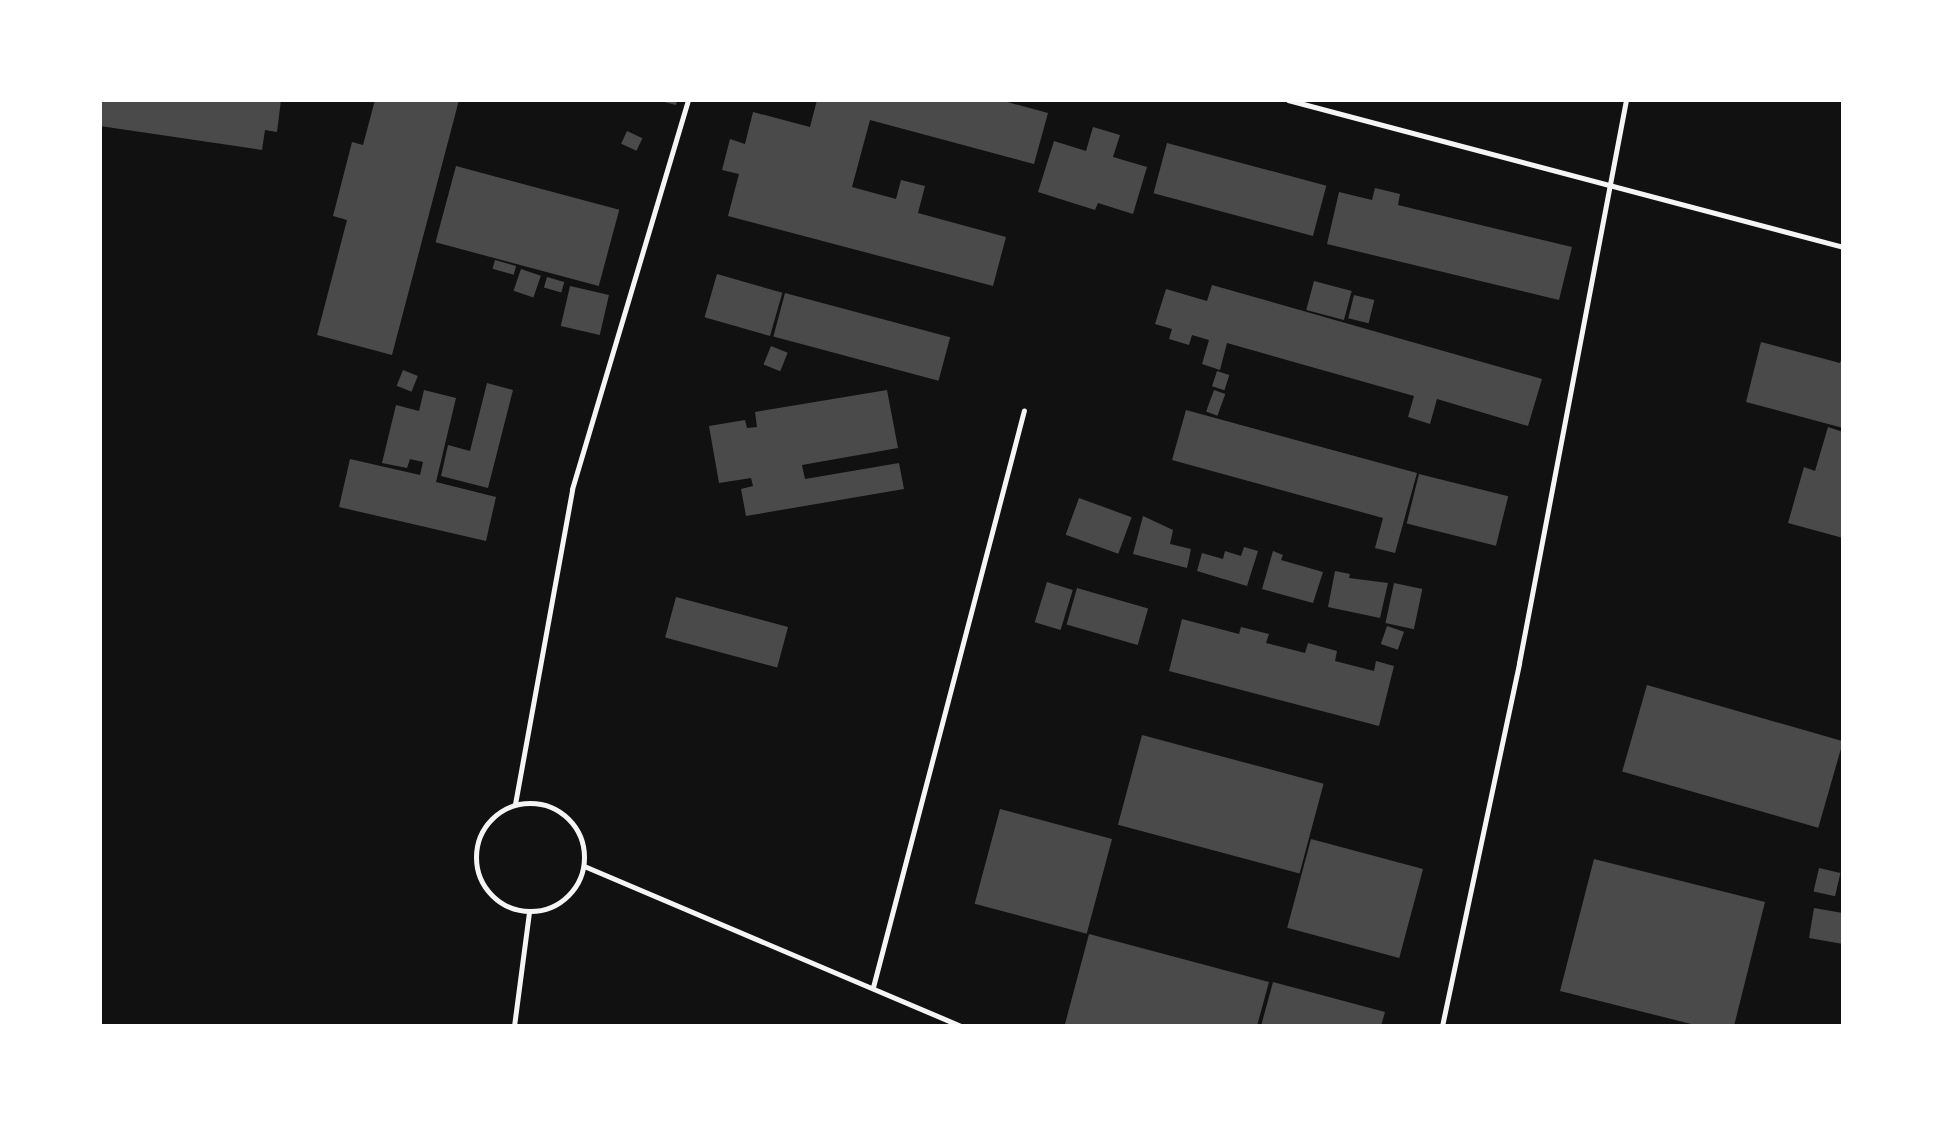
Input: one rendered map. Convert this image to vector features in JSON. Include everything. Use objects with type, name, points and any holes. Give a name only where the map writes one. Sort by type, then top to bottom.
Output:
[{"type":"lane","points":[[515,804],[572,489],[688,100]]},
{"type":"lane","points":[[1288,100],[1843,247]]},
{"type":"lane","points":[[1441,1026],[1519,663],[1626,100]]},
{"type":"lane","points":[[873,987],[1024,410]]},
{"type":"lane","points":[[534,802],[567,818],[578,832],[584,866],[571,894],[559,904],[529,912],[493,898],[475,864],[484,826],[515,804],[534,802]]},
{"type":"lane","points":[[584,866],[961,1026]]},
{"type":"lane","points":[[514,1026],[529,912]]},
{"type":"building","points":[[100,100],[281,100],[277,132],[265,130],[262,150],[100,126]]},
{"type":"building","points":[[375,100],[459,100],[392,355],[317,335],[347,220],[333,216],[352,142],[363,145]]},
{"type":"building","points":[[656,100],[677,100],[676,105]]},
{"type":"building","points":[[817,100],[1000,100],[1048,113],[1034,164],[870,120],[852,187],[896,199],[901,180],[925,186],[918,213],[1006,237],[993,286],[728,216],[739,174],[722,170],[730,139],[745,144],[753,112],[810,127]]},
{"type":"building","points":[[1093,127],[1120,135],[1113,157],[1147,167],[1133,214],[1098,203],[1095,210],[1038,192],[1054,141],[1086,151]]},
{"type":"building","points":[[627,131],[642,138],[636,151],[621,144]]},
{"type":"building","points":[[1167,143],[1326,186],[1313,236],[1154,193]]},
{"type":"building","points":[[456,166],[619,210],[599,286],[436,242]]},
{"type":"building","points":[[1375,188],[1400,194],[1398,205],[1572,247],[1559,300],[1327,244],[1339,192],[1372,200]]},
{"type":"building","points":[[495,260],[516,266],[514,275],[493,269]]},
{"type":"building","points":[[521,269],[541,276],[533,298],[514,291]]},
{"type":"building","points":[[717,274],[782,293],[770,336],[705,317]]},
{"type":"building","points":[[547,277],[564,282],[561,293],[544,288]]},
{"type":"building","points":[[1314,281],[1352,291],[1344,320],[1306,310]]},
{"type":"building","points":[[1212,285],[1542,379],[1528,426],[1437,399],[1430,424],[1408,417],[1414,396],[1227,343],[1220,370],[1202,364],[1209,340],[1192,335],[1189,345],[1169,339],[1172,329],[1155,324],[1166,289],[1207,301]]},
{"type":"building","points":[[570,286],[609,295],[600,335],[561,326]]},
{"type":"building","points":[[785,293],[950,337],[939,381],[773,336]]},
{"type":"building","points":[[1354,295],[1374,300],[1369,323],[1348,318]]},
{"type":"building","points":[[1761,342],[1840,363],[1843,354],[1843,428],[1746,402]]},
{"type":"building","points":[[771,346],[788,353],[780,371],[764,365]]},
{"type":"building","points":[[403,370],[418,376],[411,392],[397,386]]},
{"type":"building","points":[[1217,371],[1229,375],[1224,390],[1212,386]]},
{"type":"building","points":[[487,383],[513,390],[488,488],[441,476],[448,445],[470,451]]},
{"type":"building","points":[[424,390],[456,398],[436,482],[496,497],[486,541],[339,507],[350,459],[420,475],[423,462],[410,459],[407,468],[382,463],[396,405],[419,411]]},
{"type":"building","points":[[887,390],[898,448],[802,465],[805,479],[899,463],[904,489],[746,516],[741,489],[753,486],[751,478],[719,483],[709,426],[745,420],[747,428],[757,427],[755,412]]},
{"type":"building","points":[[1214,390],[1225,394],[1217,416],[1206,412]]},
{"type":"building","points":[[1186,410],[1417,473],[1395,553],[1375,548],[1383,518],[1172,460]]},
{"type":"building","points":[[1828,427],[1843,432],[1843,538],[1788,523],[1804,467],[1815,471]]},
{"type":"building","points":[[1419,474],[1508,496],[1496,546],[1407,523]]},
{"type":"building","points":[[1079,498],[1132,517],[1118,554],[1066,535]]},
{"type":"building","points":[[1143,516],[1173,530],[1170,544],[1191,549],[1187,568],[1133,554]]},
{"type":"building","points":[[1244,547],[1258,551],[1247,586],[1197,571],[1202,553],[1223,559],[1225,551],[1241,556]]},
{"type":"building","points":[[1273,551],[1283,555],[1281,560],[1323,572],[1313,603],[1262,589]]},
{"type":"building","points":[[1335,571],[1350,574],[1349,578],[1388,583],[1380,618],[1328,607]]},
{"type":"building","points":[[1047,582],[1073,590],[1061,630],[1035,622]]},
{"type":"building","points":[[1394,583],[1422,589],[1414,629],[1385,623]]},
{"type":"building","points":[[1077,588],[1148,608],[1138,645],[1067,625]]},
{"type":"building","points":[[676,597],[788,627],[777,668],[665,638]]},
{"type":"building","points":[[1182,619],[1239,634],[1241,627],[1269,634],[1266,643],[1305,653],[1308,643],[1337,651],[1335,661],[1374,671],[1376,661],[1394,666],[1379,726],[1169,671]]},
{"type":"building","points":[[1387,626],[1404,632],[1398,650],[1381,644]]},
{"type":"building","points":[[1647,685],[1843,741],[1818,828],[1622,772]]},
{"type":"building","points":[[1142,735],[1324,784],[1300,873],[1118,825]]},
{"type":"building","points":[[1000,809],[1112,839],[1087,934],[975,904]]},
{"type":"building","points":[[1311,839],[1423,869],[1399,958],[1287,928]]},
{"type":"building","points":[[1594,859],[1765,902],[1734,1026],[1699,1026],[1560,991]]},
{"type":"building","points":[[1819,868],[1840,873],[1835,896],[1814,891]]},
{"type":"building","points":[[1814,908],[1843,913],[1843,944],[1809,938]]},
{"type":"building","points":[[1089,934],[1269,982],[1257,1026],[1065,1024]]},
{"type":"building","points":[[1273,982],[1385,1012],[1381,1026],[1261,1026]]}]
